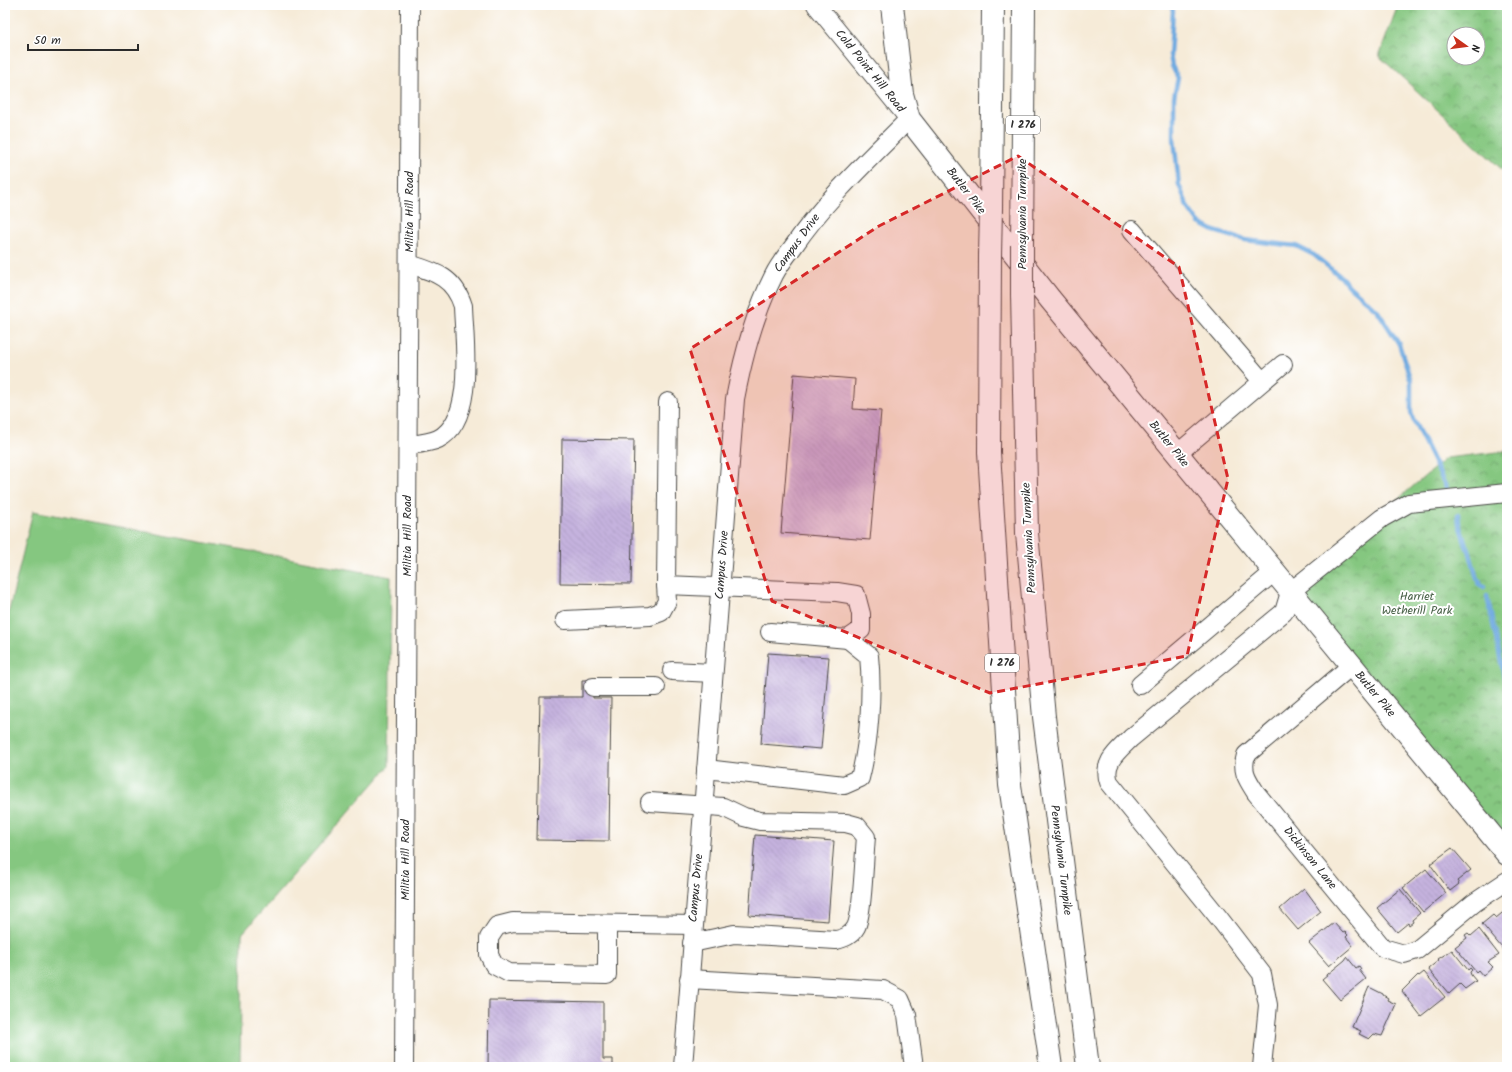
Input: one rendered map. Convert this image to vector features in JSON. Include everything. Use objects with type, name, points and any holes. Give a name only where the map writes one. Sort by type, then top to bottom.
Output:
[{"type":"main road","name":"Butler Pike","points":[[892,5],[902,94],[909,119],[1050,299],[1507,854]]},
{"type":"main road","name":"I 276","points":[[993,5],[989,452],[1010,785],[1051,1067]]},
{"type":"main road","name":"Pennsylvania Turnpike","points":[[1024,5],[1022,294],[1027,533],[1044,716],[1088,1067]]},
{"type":"street","name":"Militia Hill Road","points":[[404,1067],[410,5]]},
{"type":"street","name":"Cold Point Hill Road","points":[[816,5],[909,119]]},
{"type":"street","name":"Campus Drive","points":[[683,1067],[735,399],[742,363],[754,324],[774,274],[810,222],[846,182],[909,119]]},
{"type":"street","points":[[1132,230],[1262,382]]},
{"type":"street","points":[[408,445],[437,439],[447,431],[460,411],[466,384],[462,306],[459,295],[443,277],[430,270],[409,264]]},
{"type":"street","points":[[1177,454],[1283,364]]},
{"type":"street","points":[[565,620],[650,616],[661,612],[667,601],[668,402]]},
{"type":"street","points":[[1262,1067],[1268,1005],[1262,974],[1219,918],[1114,790],[1107,775],[1110,760],[1115,753],[1284,612],[1290,592],[1382,518],[1409,503],[1507,493]]},
{"type":"street","points":[[1140,685],[1274,572]]},
{"type":"street","points":[[666,585],[836,592],[856,595],[861,614],[861,630],[848,639]]},
{"type":"street","points":[[706,769],[844,785],[860,778],[864,762],[872,678],[869,656],[848,639],[770,632]]},
{"type":"street","name":"Dickinson Lane","points":[[1351,666],[1246,755],[1243,765],[1247,780],[1256,793],[1384,948],[1404,954],[1417,950],[1474,903],[1507,881]]},
{"type":"street","points":[[672,671],[713,673]]},
{"type":"street","points":[[593,687],[656,687]]},
{"type":"street","points":[[650,802],[703,807],[723,807],[744,817],[760,821],[846,823],[857,826],[866,837],[859,912],[856,927],[848,936],[836,940],[734,934],[692,943]]},
{"type":"street","points":[[607,924],[607,975],[509,973],[494,965],[489,955],[489,938],[497,926],[513,922],[693,925]]},
{"type":"street","points":[[689,979],[883,990],[900,999],[905,1010],[914,1067]]},
{"type":"highlighted area","points":[[1018,156],[1179,267],[1228,479],[1187,656],[990,693],[772,601],[690,349],[879,226]]},
{"type":"green space","points":[[1398,5],[1507,5],[1507,174],[1379,56]]},
{"type":"green space","name":"Harriet Wetherill Park","points":[[1507,451],[1507,854],[1290,592],[1446,458]]},
{"type":"green space","points":[[33,511],[391,577],[389,766],[242,934],[240,1067],[5,1067],[5,627]]},
{"type":"building","points":[[794,374],[855,379],[853,409],[881,411],[870,540],[781,533]]},
{"type":"building","points":[[562,439],[634,440],[631,584],[560,583]]},
{"type":"building","points":[[768,653],[829,657],[821,749],[761,744]]},
{"type":"building","points":[[582,680],[593,680],[593,698],[611,698],[609,841],[537,840],[540,697],[582,697]]},
{"type":"building","points":[[755,835],[834,841],[828,921],[749,915]]},
{"type":"building","points":[[1452,848],[1471,870],[1457,881],[1459,884],[1450,891],[1430,864]]},
{"type":"building","points":[[1426,869],[1446,893],[1423,912],[1403,888]]},
{"type":"building","points":[[1304,888],[1321,911],[1298,930],[1280,909]]},
{"type":"building","points":[[1400,889],[1420,913],[1412,920],[1413,922],[1409,925],[1408,923],[1397,932],[1377,908]]},
{"type":"building","points":[[1507,909],[1507,954],[1482,924],[1493,915],[1496,918]]},
{"type":"building","points":[[1334,923],[1343,933],[1345,932],[1348,935],[1346,937],[1353,946],[1329,966],[1309,943]]},
{"type":"building","points":[[1479,929],[1499,955],[1488,962],[1493,967],[1483,976],[1478,970],[1476,972],[1455,947],[1467,938],[1465,935],[1468,933],[1471,936]]},
{"type":"building","points":[[1452,950],[1468,970],[1470,968],[1472,970],[1470,972],[1471,975],[1476,981],[1465,989],[1460,984],[1449,994],[1428,969],[1439,960],[1438,959]]},
{"type":"building","points":[[1347,957],[1356,968],[1359,966],[1361,969],[1359,970],[1366,979],[1340,1000],[1322,979]]},
{"type":"building","points":[[1424,972],[1445,997],[1421,1016],[1402,991],[1418,975],[1419,976]]},
{"type":"building","points":[[1369,987],[1383,994],[1388,998],[1387,1000],[1396,1004],[1382,1036],[1374,1034],[1369,1039],[1359,1034],[1361,1031],[1352,1027]]},
{"type":"building","points":[[489,1000],[603,1002],[603,1059],[613,1059],[613,1067],[488,1067]]},
{"type":"waterway","points":[[1171,5],[1173,11],[1170,55],[1172,66],[1178,78],[1174,97],[1174,139],[1179,185],[1186,205],[1199,223],[1214,231],[1245,240],[1296,246],[1314,255],[1377,310],[1399,344],[1411,381],[1411,412],[1413,419],[1447,489]]},
{"type":"waterway","points":[[1458,514],[1459,524],[1469,550],[1477,579],[1480,581],[1479,584],[1484,587]]},
{"type":"waterway","points":[[1487,596],[1505,681],[1507,683]]}]
